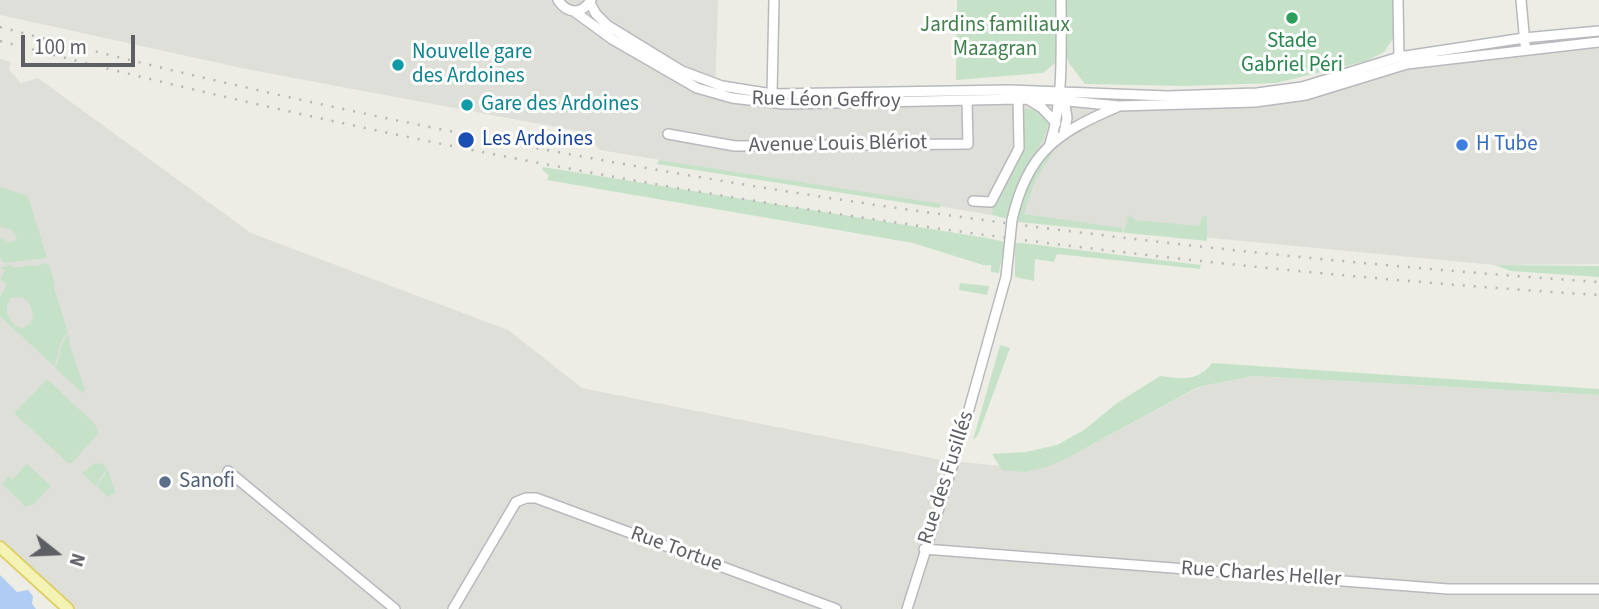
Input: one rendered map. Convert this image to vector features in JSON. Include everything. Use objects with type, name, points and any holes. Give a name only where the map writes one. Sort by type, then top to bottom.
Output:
[{"type":"main road","points":[[0,547],[68,609]]},
{"type":"main road","points":[[0,555],[59,609]]},
{"type":"street","name":"Rue Léon Geffroy","points":[[558,0],[564,8],[575,12],[612,39],[697,88],[732,98],[784,104],[967,101],[1061,96]]},
{"type":"street","points":[[772,94],[774,0]]},
{"type":"street","points":[[1061,0],[1061,96],[1067,118],[1064,133]]},
{"type":"street","points":[[1398,0],[1399,57]]},
{"type":"street","points":[[1521,0],[1525,50]]},
{"type":"street","name":"Rue Léon Geffroy","points":[[590,1],[596,14],[607,25],[682,71],[722,86],[772,94],[1061,96]]},
{"type":"street","points":[[575,12],[586,8],[590,1]]},
{"type":"street","points":[[1061,96],[1257,93],[1303,87],[1399,57],[1524,38],[1599,31]]},
{"type":"street","points":[[1061,96],[1119,106],[1255,102],[1306,95],[1407,64],[1599,42]]},
{"type":"street","points":[[1050,144],[1061,96]]},
{"type":"street","points":[[974,201],[991,202],[1019,148],[1023,99],[1042,108],[1056,123]]},
{"type":"street","name":"Avenue Louis Blériot","points":[[668,134],[735,146],[968,144],[967,101]]},
{"type":"street","points":[[1050,144],[1079,123],[1119,106]]},
{"type":"street","name":"Rue des Fusillés","points":[[906,609],[959,445],[1006,277],[1012,220],[1018,194],[1030,168],[1050,144]]},
{"type":"street","points":[[228,471],[395,609]]},
{"type":"street","name":"Rue Tortue","points":[[453,609],[516,502],[526,498],[536,498],[836,609]]},
{"type":"street","name":"Rue Charles Heller","points":[[924,549],[1448,589],[1599,589]]},
{"type":"shaded area","points":[[0,0],[718,0],[715,94],[758,103],[967,101],[1033,93],[1133,100],[1260,97],[1417,55],[1535,37],[1599,37],[1599,264],[1495,265],[1022,220],[600,150],[583,132],[251,70],[0,15]]},
{"type":"shaded area","points":[[0,59],[11,62],[9,70],[21,83],[38,78],[251,233],[508,330],[582,388],[942,460],[1031,469],[1073,455],[1199,387],[1253,376],[1599,395],[1599,609],[73,609],[0,539]]},
{"type":"green space","name":"Jardins familiaux Mazagran","points":[[957,0],[1056,0],[1056,62],[1043,73],[956,80]]},
{"type":"green space","points":[[1066,0],[1393,0],[1393,39],[1384,52],[1366,61],[1276,83],[1184,86],[1085,84],[1064,57]]},
{"type":"green space","points":[[1022,109],[1037,111],[1046,116],[1048,124],[1041,143],[1017,184],[1008,219],[992,215],[994,203],[1021,154]]},
{"type":"green space","points":[[1056,145],[1035,181],[1024,214],[1122,228],[1123,232],[1129,214],[1134,220],[1199,226],[1202,217],[1207,216],[1207,241],[1018,222],[1031,181]]},
{"type":"green space","points":[[659,160],[942,204],[939,208],[657,164]]},
{"type":"green space","points":[[543,167],[1005,242],[999,273],[991,272],[991,265],[983,265],[913,243],[547,180],[549,175],[542,170]]},
{"type":"green space","points":[[0,187],[28,196],[47,258],[5,263],[0,257],[0,238],[9,242],[15,241],[17,236],[11,229],[0,227]]},
{"type":"green space","points":[[1015,243],[1201,265],[1200,269],[1057,254],[1054,262],[1035,259],[1034,281],[1015,277]]},
{"type":"green space","points":[[45,263],[49,265],[68,333],[60,344],[54,366],[0,316],[0,297],[7,285],[0,281],[5,270],[0,268],[9,265],[36,267]],"holes":[[[21,297],[29,302],[33,314],[31,323],[23,328],[18,327],[8,316],[8,302],[11,298]]]},
{"type":"green space","points":[[1495,265],[1599,266],[1599,277],[1511,271]]},
{"type":"green space","points":[[960,283],[989,286],[987,295],[959,290]]},
{"type":"green space","points":[[69,334],[71,349],[85,389],[83,393],[55,368],[63,342]]},
{"type":"green space","points":[[1000,345],[1010,348],[978,435],[973,440]]},
{"type":"green space","points":[[1212,363],[1599,389],[1599,395],[1253,376],[1198,387],[1047,467],[1024,472],[1002,470],[992,454],[1026,452],[1057,445],[1084,430],[1117,403],[1160,376],[1189,378],[1201,373]]},
{"type":"green space","points":[[47,379],[95,424],[98,434],[72,463],[68,463],[14,413]]},
{"type":"green space","points":[[95,463],[103,464],[107,468],[96,486],[82,473]]},
{"type":"green space","points":[[27,464],[51,486],[34,504],[26,507],[2,484],[9,476],[13,479]]},
{"type":"green space","points":[[108,469],[115,493],[108,497],[97,487]]},
{"type":"water","points":[[0,575],[17,592],[28,590],[33,596],[32,604],[36,609],[0,609]]},
{"type":"railway","points":[[0,27],[197,76],[395,120],[594,159],[793,192],[1195,246],[1599,282]]},
{"type":"railway","points":[[0,41],[196,90],[394,134],[593,173],[793,207],[994,236],[1195,260],[1397,280],[1599,295]]},
{"type":"place","name":"Stade Gabriel Péri","points":[[1292,18]]},
{"type":"place","name":"Nouvelle gare des Ardoines","points":[[398,65]]},
{"type":"place","name":"Gare des Ardoines","points":[[467,105]]},
{"type":"place","name":"Les Ardoines","points":[[466,140]]},
{"type":"place","name":"H Tube","points":[[1462,145]]},
{"type":"place","name":"Sanofi","points":[[165,482]]}]
